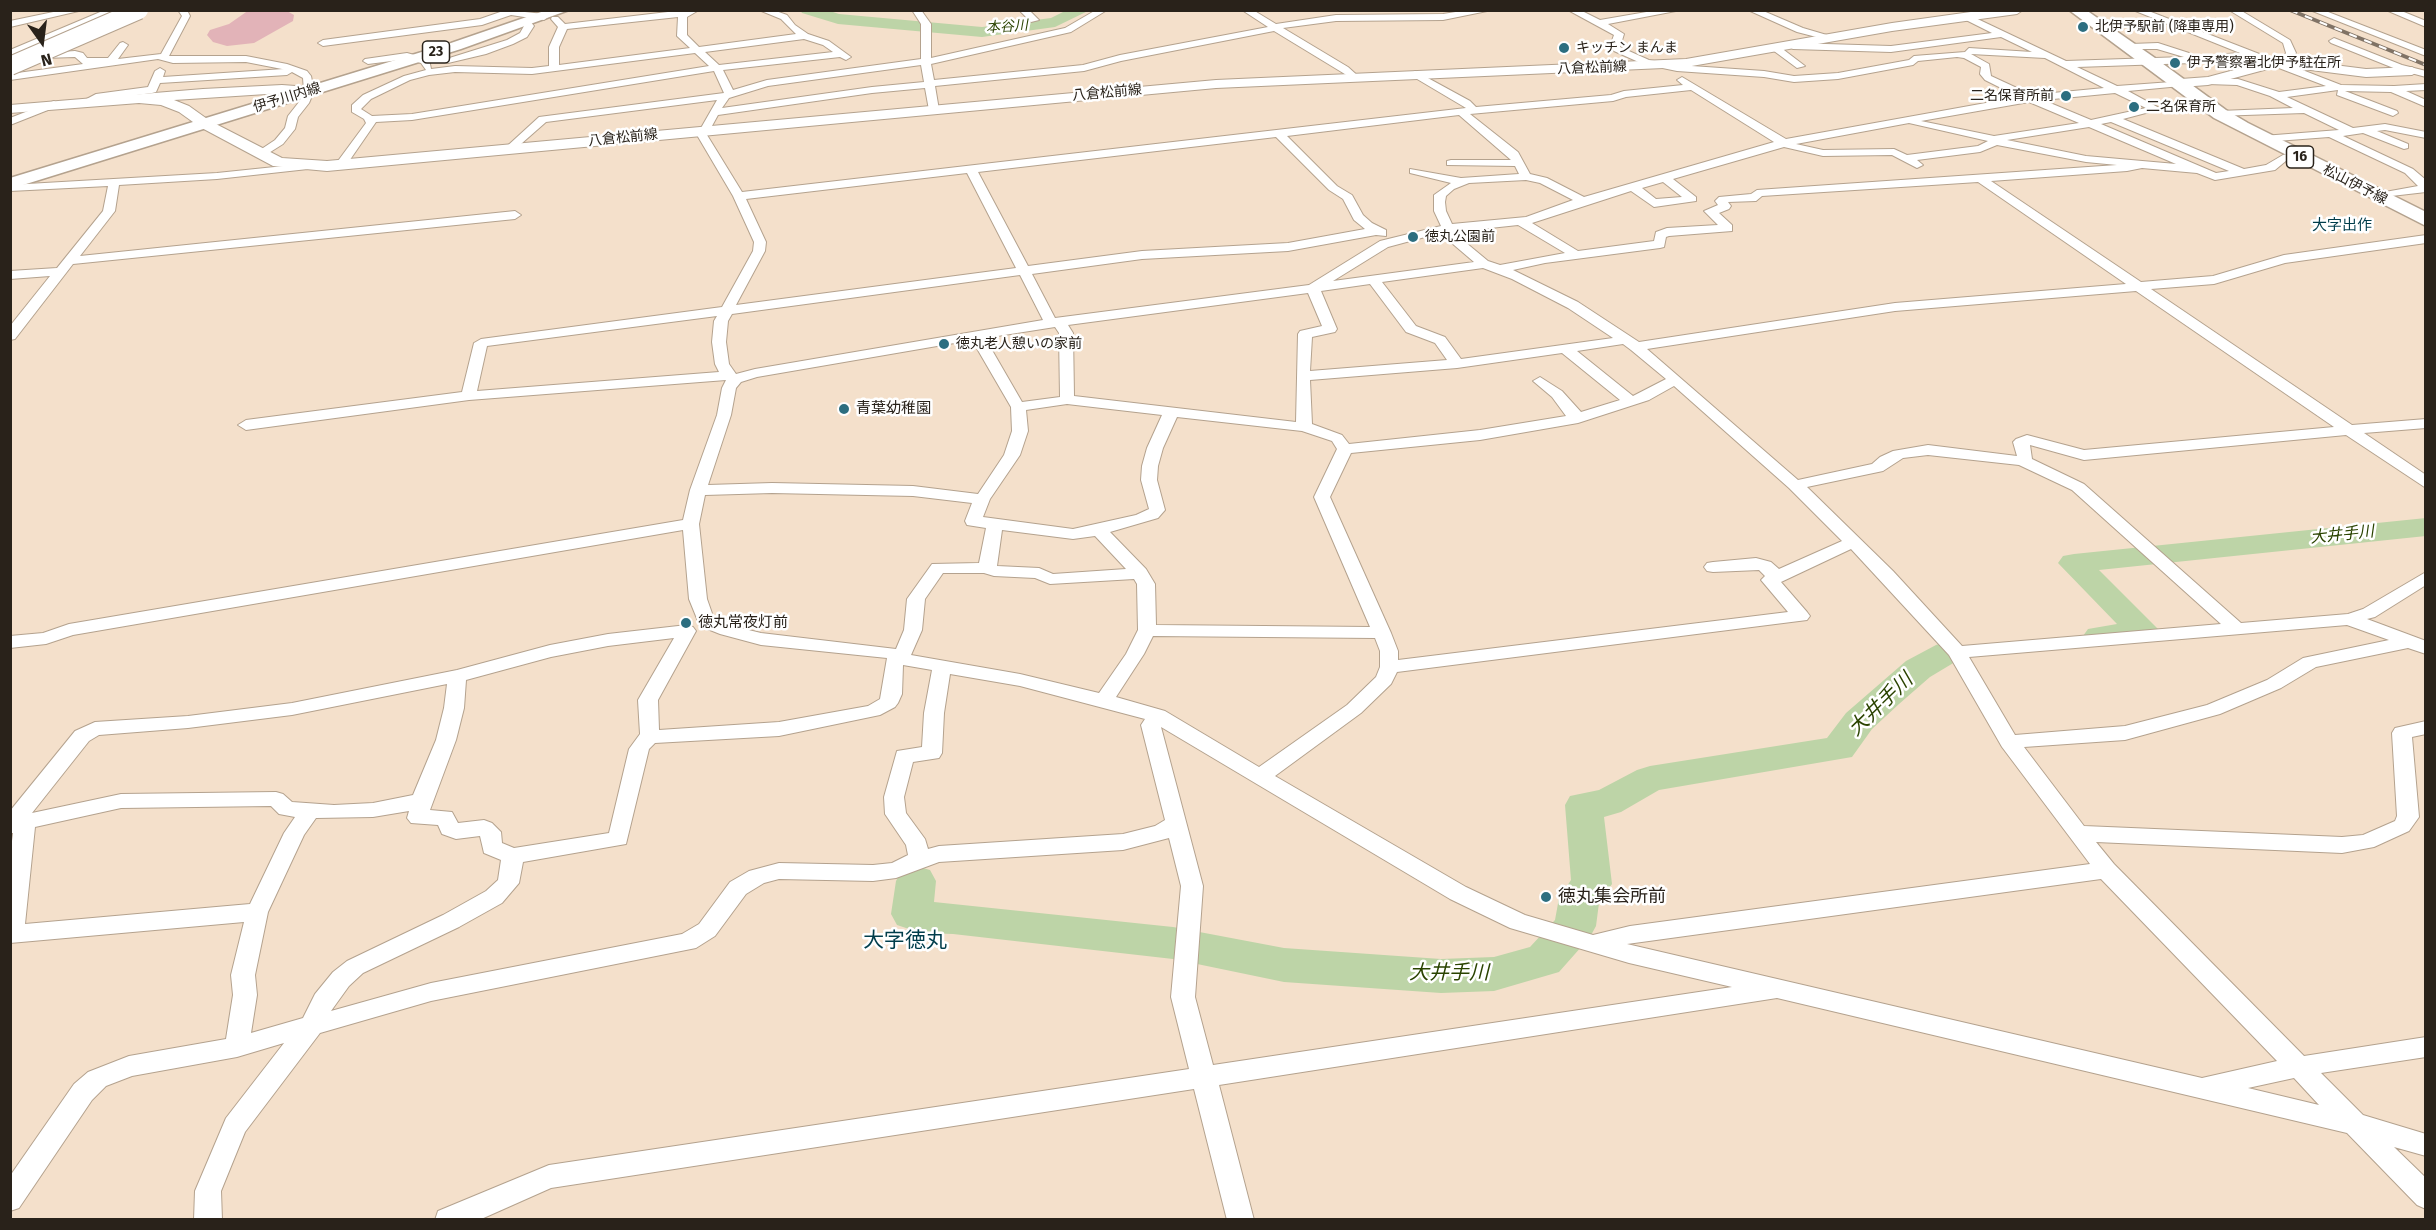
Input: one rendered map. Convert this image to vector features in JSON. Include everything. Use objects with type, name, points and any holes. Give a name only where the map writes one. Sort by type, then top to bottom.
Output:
[{"type":"highway","points":[[16,65],[139,10]]},
{"type":"main road","name":"八倉松前線","points":[[136,98],[174,104],[205,124],[279,163],[313,166],[341,165],[1204,85],[1353,76],[1661,65],[1719,59],[1963,15],[2017,10]]},
{"type":"main road","name":"松山伊予線","points":[[2076,10],[2181,83],[2220,114],[2263,139],[2426,220]]},
{"type":"main road","name":"伊予川内線","points":[[10,186],[309,91],[423,64],[552,15]]},
{"type":"main road","points":[[2181,83],[2208,81],[2279,63],[2366,73],[2419,72]]},
{"type":"main road","points":[[11,112],[54,104],[136,98],[282,88],[309,91]]},
{"type":"street","points":[[10,24],[79,10]]},
{"type":"street","points":[[10,54],[114,10]]},
{"type":"street","points":[[10,71],[16,65],[46,56],[150,10]]},
{"type":"street","points":[[86,102],[96,97],[152,90],[186,16],[182,10]]},
{"type":"street","points":[[763,10],[784,17],[792,27],[805,36],[826,43],[843,54],[859,71]]},
{"type":"street","points":[[916,10],[926,24],[926,63],[934,110]]},
{"type":"street","points":[[1023,10],[1034,20]]},
{"type":"street","points":[[509,149],[543,119],[728,95],[767,83],[926,63],[1068,30],[1103,10]]},
{"type":"street","points":[[716,112],[872,90],[1084,68],[1120,58],[1274,27],[1336,18],[1443,17],[1488,10]]},
{"type":"street","points":[[1572,10],[1619,34],[1615,46],[1617,49],[1636,58],[1661,65],[1807,79],[1838,76],[1913,62],[1914,59],[1961,52],[2048,56]]},
{"type":"street","points":[[1599,23],[1677,10]]},
{"type":"street","points":[[1752,10],[1800,30],[1832,38]]},
{"type":"street","points":[[2137,10],[2251,55],[2279,63],[2335,88],[2370,107],[2393,113]]},
{"type":"street","points":[[2233,10],[2287,42],[2292,53],[2279,63]]},
{"type":"street","points":[[2314,10],[2426,53]]},
{"type":"street","points":[[2390,10],[2426,24]]},
{"type":"street","points":[[1249,11],[1346,69],[1353,76]]},
{"type":"street","points":[[329,45],[482,22],[510,12],[552,15],[563,27]]},
{"type":"street","points":[[563,27],[691,12]]},
{"type":"street","points":[[691,12],[683,16],[682,36],[717,68],[728,95]]},
{"type":"street","points":[[1907,158],[1980,149],[1995,140],[2156,109],[1963,15]]},
{"type":"street","points":[[27,21],[24,36],[42,42],[80,41]]},
{"type":"street","points":[[554,68],[554,47],[563,27]]},
{"type":"street","points":[[1793,46],[1885,49],[2003,34]]},
{"type":"street","points":[[368,61],[407,56],[423,64],[524,72],[805,36]]},
{"type":"street","points":[[2213,40],[2230,39]]},
{"type":"street","points":[[2334,41],[2419,72]]},
{"type":"street","points":[[1941,43],[1986,66],[1985,74],[1988,78],[2215,177],[2271,168],[2283,158],[2296,155]]},
{"type":"street","points":[[2176,44],[2217,58]]},
{"type":"street","points":[[111,62],[123,45]]},
{"type":"street","points":[[2131,47],[2158,46],[2237,73]]},
{"type":"street","points":[[1778,49],[1800,66]]},
{"type":"street","points":[[46,56],[75,54],[80,55],[84,61],[111,62]]},
{"type":"street","points":[[423,64],[407,78],[366,97],[356,110],[370,119],[412,117],[717,68],[843,54]]},
{"type":"street","points":[[2064,64],[2196,60],[2251,55]]},
{"type":"street","points":[[10,77],[111,62],[167,58],[246,59],[298,70],[307,75],[309,91],[304,104],[293,116],[290,129],[279,142],[260,154]]},
{"type":"street","points":[[1661,65],[1784,143],[1804,151],[1894,152]]},
{"type":"street","points":[[157,80],[227,77],[298,70]]},
{"type":"street","points":[[2366,73],[2426,104]]},
{"type":"street","points":[[1415,74],[1466,103],[1474,111]]},
{"type":"street","points":[[2208,81],[2238,82],[2276,95],[2302,110],[2404,146]]},
{"type":"street","points":[[1313,288],[1384,244],[1401,237],[1544,216],[1632,186],[1784,143],[2032,98],[2181,83]]},
{"type":"street","points":[[739,196],[1461,112],[1613,98],[1624,93],[1693,87]]},
{"type":"street","points":[[2276,95],[2335,88],[2426,87]]},
{"type":"street","points":[[728,95],[703,130],[702,135],[739,196],[760,242],[759,251],[721,321],[719,342],[722,364],[732,377]]},
{"type":"street","points":[[2412,98],[2426,97]]},
{"type":"street","points":[[2220,114],[2302,110]]},
{"type":"street","points":[[1461,112],[1514,154],[1526,177]]},
{"type":"street","points":[[2111,118],[2241,172]]},
{"type":"street","points":[[341,165],[369,126],[370,119]]},
{"type":"street","points":[[1903,121],[1995,140],[2109,153],[2140,165],[2199,170]]},
{"type":"street","points":[[2263,139],[2331,134],[2385,126],[2426,135]]},
{"type":"street","points":[[1853,130],[1907,158],[1938,181]]},
{"type":"street","points":[[1278,133],[1333,188],[1348,197],[1358,217],[1376,231]]},
{"type":"street","points":[[2331,134],[2409,171],[2426,187]]},
{"type":"street","points":[[2109,153],[2148,147]]},
{"type":"street","points":[[1465,181],[1456,163],[1519,163]]},
{"type":"street","points":[[1501,269],[1545,259],[1660,244],[1660,235],[1667,232],[1728,228],[1710,211],[1724,208],[1721,201],[1723,199],[1755,197],[1756,193],[2127,168],[2140,165]]},
{"type":"street","points":[[10,186],[217,176],[313,166]]},
{"type":"street","points":[[971,170],[1023,271],[1055,323],[1065,333],[1067,400]]},
{"type":"street","points":[[1414,171],[1465,181],[1526,177],[1544,180],[1583,201]]},
{"type":"street","points":[[1672,175],[1698,184]]},
{"type":"street","points":[[1632,186],[1654,203],[1692,199],[1672,175]]},
{"type":"street","points":[[1980,178],[2426,483]]},
{"type":"street","points":[[1465,181],[1450,187],[1440,195],[1440,212],[1445,229],[1484,264]]},
{"type":"street","points":[[10,336],[109,211],[114,182]]},
{"type":"street","points":[[2378,196],[2426,187]]},
{"type":"street","points":[[10,274],[515,215]]},
{"type":"street","points":[[1520,221],[1565,246],[1577,256]]},
{"type":"street","points":[[469,396],[481,343],[1142,255],[1288,247],[1376,231],[1401,237]]},
{"type":"street","points":[[1302,376],[1457,364],[1631,344],[1895,307],[2214,280],[2284,259],[2426,239]]},
{"type":"street","points":[[246,425],[469,396],[732,377],[1055,323],[1484,264],[1501,269],[1574,305],[1631,344],[1676,380],[1795,485],[1887,575],[1957,652],[2009,742],[2106,870],[2351,1123],[2426,1197]]},
{"type":"street","points":[[1374,280],[1412,329],[1440,340],[1457,364]]},
{"type":"street","points":[[1304,427],[1302,376],[1305,334],[1330,329],[1313,288]]},
{"type":"street","points":[[976,335],[1018,407],[1020,431],[1012,455],[982,499],[973,521],[1073,534],[1099,530],[1152,515],[1157,510],[1149,480],[1150,466],[1171,413]]},
{"type":"street","points":[[1566,350],[1631,401]]},
{"type":"street","points":[[706,622],[698,599],[691,524],[698,490],[724,415],[732,377]]},
{"type":"street","points":[[1345,449],[1480,435],[1578,418],[1631,401],[1676,380]]},
{"type":"street","points":[[1540,381],[1557,394],[1578,418]]},
{"type":"street","points":[[1018,407],[1067,400],[1304,427],[1337,438],[1345,449]]},
{"type":"street","points":[[2023,461],[2025,457],[2021,442],[2027,441],[2084,455],[2426,423]]},
{"type":"street","points":[[1258,777],[1354,709],[1384,680],[1389,667],[1389,651],[1382,633],[1322,497],[1345,449]]},
{"type":"street","points":[[1795,485],[1877,468],[1886,460],[1899,454],[1921,450],[1940,450],[1978,457],[2023,461],[2078,488],[2236,628]]},
{"type":"street","points":[[698,490],[772,488],[913,491],[982,499]]},
{"type":"street","points":[[10,642],[46,638],[80,628],[691,524]]},
{"type":"street","points":[[987,568],[995,525]]},
{"type":"street","points":[[1099,530],[1140,573],[1146,584],[1147,630],[1135,654],[1104,700]]},
{"type":"street","points":[[1389,667],[1801,616],[1770,580],[1853,542]]},
{"type":"street","points":[[1713,567],[1756,563],[1765,566],[1777,577]]},
{"type":"street","points":[[457,676],[454,708],[446,740],[422,801],[418,818],[445,817],[450,830],[456,831],[484,828],[490,831],[492,848],[513,856],[618,839],[639,749],[650,737],[779,729],[873,711],[888,703],[892,694],[894,663],[906,649],[913,630],[916,599],[938,568],[987,568],[994,571],[1039,573],[1050,579],[1140,573]]},
{"type":"street","points":[[1957,652],[2349,619],[2369,613],[2426,577]]},
{"type":"street","points":[[2349,619],[2417,645]]},
{"type":"street","points":[[257,912],[12,934],[16,825],[82,736],[95,729],[188,722],[292,709],[457,676],[550,651],[608,640],[687,631],[706,622],[761,639],[890,652],[942,666],[1020,680],[1104,700],[1158,716],[1458,893],[1518,922],[1629,954],[2351,1123],[2426,1145]]},
{"type":"street","points":[[1147,630],[1382,633]]},
{"type":"street","points":[[650,737],[648,700],[687,631]]},
{"type":"street","points":[[2009,742],[2125,733],[2213,710],[2274,684],[2310,662],[2417,645]]},
{"type":"street","points":[[919,859],[917,844],[896,814],[894,797],[904,756],[932,753],[934,713],[942,666]]},
{"type":"street","points":[[1158,716],[1151,724],[1192,886],[1183,997],[1240,1220]]},
{"type":"street","points":[[2078,833],[2236,842],[2342,845],[2366,842],[2402,826],[2409,817],[2402,733],[2426,727]]},
{"type":"street","points":[[16,825],[121,801],[276,799],[286,809],[334,813],[373,810],[422,801]]},
{"type":"street","points":[[237,1047],[245,995],[243,975],[257,912],[295,833],[310,810]]},
{"type":"street","points":[[10,1199],[83,1092],[97,1079],[129,1066],[237,1047],[430,992],[688,942],[707,930],[738,888],[757,877],[779,871],[873,873],[896,870],[919,859],[939,854],[1123,842],[1162,832],[1176,822]]},
{"type":"street","points":[[208,1220],[208,1191],[235,1126],[312,1026],[323,1001],[341,979],[355,967],[451,921],[503,890],[508,883],[513,856]]},
{"type":"street","points":[[1592,943],[1630,935],[2106,870]]},
{"type":"street","points":[[448,1220],[549,1177],[1780,990]]},
{"type":"street","points":[[2200,1088],[2297,1067],[2426,1047]]},
{"type":"shaded area","points":[[249,10],[287,11],[294,15],[293,21],[254,43],[227,46],[213,42],[207,35],[210,30],[229,24]]},
{"type":"waterway","name":"本谷川","points":[[808,10],[838,19],[922,27]]},
{"type":"waterway","name":"本谷川","points":[[930,28],[982,32],[1006,30],[1055,22],[1082,10]]},
{"type":"waterway","name":"大井手川","points":[[2100,636],[2144,632],[2074,563],[2426,527]]},
{"type":"waterway","name":"大井手川","points":[[916,881],[912,914],[921,917],[953,918],[1173,943],[1284,965],[1441,976],[1494,974],[1544,960],[1575,926],[1579,898],[1592,884],[1584,805],[1607,803],[1650,779],[1839,748],[1859,721],[1887,696],[1918,669],[1948,652]]},
{"type":"railway","points":[[2290,10],[2426,65]]},
{"type":"place","name":"北伊予駅前 (降車専用)","points":[[2083,27]]},
{"type":"place","name":"キッチン まんま","points":[[1564,48]]},
{"type":"place","name":"伊予警察署北伊予駐在所","points":[[2175,63]]},
{"type":"place","name":"二名保育所前","points":[[2066,96]]},
{"type":"place","name":"二名保育所","points":[[2134,107]]},
{"type":"place","name":"徳丸公園前","points":[[1413,237]]},
{"type":"place","name":"徳丸老人憩いの家前","points":[[944,344]]},
{"type":"place","name":"青葉幼稚園","points":[[844,409]]},
{"type":"place","name":"徳丸常夜灯前","points":[[686,623]]},
{"type":"place","name":"徳丸集会所前","points":[[1546,897]]},
{"type":"district","name":"大字出作","points":[[2342,226]]},
{"type":"district","name":"大字徳丸","points":[[905,941]]}]
